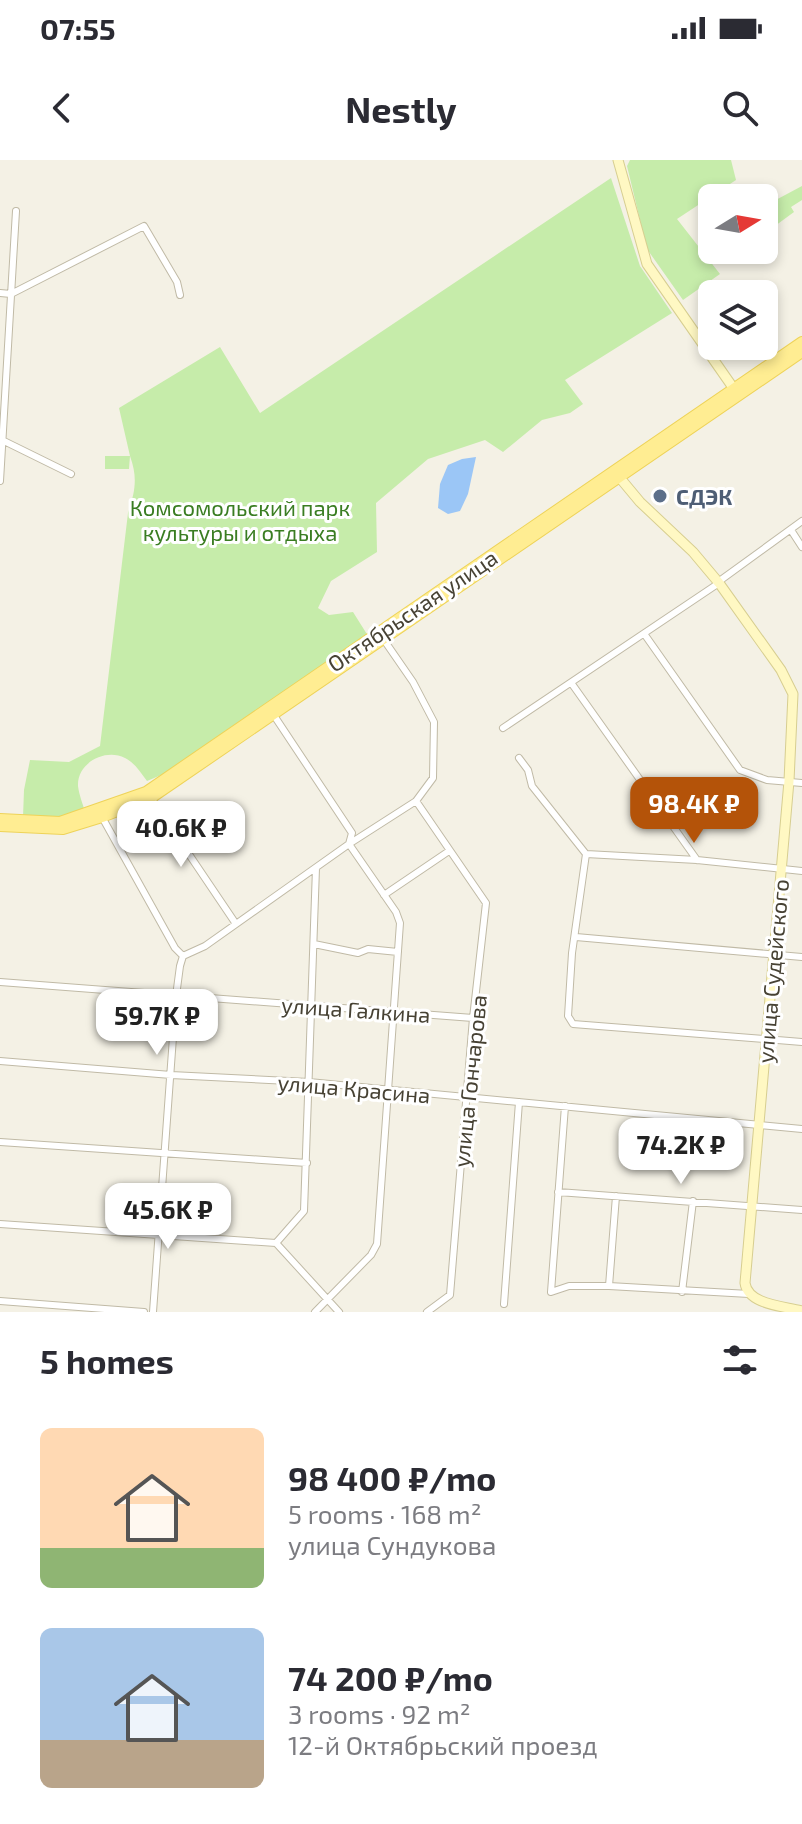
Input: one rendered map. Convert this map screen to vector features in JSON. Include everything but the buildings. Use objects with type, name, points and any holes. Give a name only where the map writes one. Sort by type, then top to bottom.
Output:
[{"type":"main road","name":"Октябрьская улица","points":[[736,393],[802,342]]},
{"type":"main road","name":"Октябрьская улица","points":[[0,819],[60,822],[149,795],[736,393],[802,352]]},
{"type":"main road","name":"Октябрьская улица","points":[[0,826],[57,830],[102,817],[149,795],[384,640],[617,474]]},
{"type":"street","points":[[620,161],[647,264],[736,393]]},
{"type":"street","points":[[0,481],[16,211]]},
{"type":"street","points":[[0,293],[11,294],[144,226],[177,282],[180,295]]},
{"type":"street","points":[[2,441],[71,474]]},
{"type":"street","name":"улица Судейского","points":[[617,474],[640,502],[687,545],[718,582],[797,693],[745,1283],[749,1294]]},
{"type":"street","points":[[503,728],[645,635],[802,521]]},
{"type":"street","points":[[791,530],[802,547]]},
{"type":"street","points":[[645,635],[740,770],[754,777],[802,783]]},
{"type":"street","points":[[183,956],[205,946],[349,844],[416,801],[433,778],[434,722],[413,682],[384,640]]},
{"type":"street","points":[[572,684],[697,860]]},
{"type":"street","points":[[273,714],[352,833],[349,844],[400,923],[377,1244],[371,1255],[315,1312]]},
{"type":"street","points":[[519,758],[528,770],[532,786],[586,854],[568,1016],[573,1024],[802,1042]]},
{"type":"street","points":[[149,795],[236,924]]},
{"type":"street","name":"улица Гончарова","points":[[416,801],[486,903],[473,1018],[450,1295],[427,1312]]},
{"type":"street","points":[[102,817],[175,948],[183,956]]},
{"type":"street","points":[[384,895],[449,851]]},
{"type":"street","points":[[586,854],[697,860],[802,871]]},
{"type":"street","points":[[276,1243],[304,1211],[316,868]]},
{"type":"street","points":[[576,937],[802,957]]},
{"type":"street","points":[[314,944],[358,953],[368,949],[398,952]]},
{"type":"street","points":[[153,1312],[176,996],[183,956]]},
{"type":"street","name":"улица Галкина","points":[[0,982],[473,1018]]},
{"type":"street","name":"улица Красина","points":[[0,1061],[309,1082],[802,1129]]},
{"type":"street","points":[[504,1304],[519,1102]]},
{"type":"street","points":[[565,1106],[551,1292],[569,1286],[609,1286],[749,1294],[757,1300],[802,1311]]},
{"type":"street","points":[[0,1142],[307,1163]]},
{"type":"street","points":[[558,1192],[802,1210]]},
{"type":"street","points":[[609,1286],[616,1196]]},
{"type":"street","points":[[682,1292],[693,1201]]},
{"type":"street","points":[[0,1224],[276,1243],[339,1312]]},
{"type":"street","points":[[0,1301],[144,1312]]},
{"type":"green space","points":[[630,160],[731,160],[736,180],[730,184],[698,184],[698,205],[677,219],[698,246],[698,264],[712,264],[720,274],[711,280],[698,280],[698,289],[683,300],[647,249],[627,166]]},
{"type":"green space","name":"Комсомольский парк культуры и отдыха","points":[[611,178],[640,266],[672,313],[565,380],[583,404],[570,413],[542,420],[503,452],[485,440],[428,459],[376,503],[377,552],[331,581],[318,608],[329,615],[353,612],[370,639],[241,720],[166,773],[147,781],[125,758],[101,756],[87,764],[79,778],[85,812],[60,819],[23,817],[30,760],[69,762],[100,746],[128,513],[135,485],[119,408],[220,347],[260,413]]},
{"type":"green space","points":[[802,186],[802,200],[791,207],[794,212],[778,224],[778,199]]},
{"type":"green space","points":[[105,456],[130,456],[129,469],[105,469]]},
{"type":"water","points":[[476,457],[468,494],[460,511],[448,514],[438,508],[440,484],[448,465]]},
{"type":"place","name":"СДЭК","points":[[660,496]]}]
